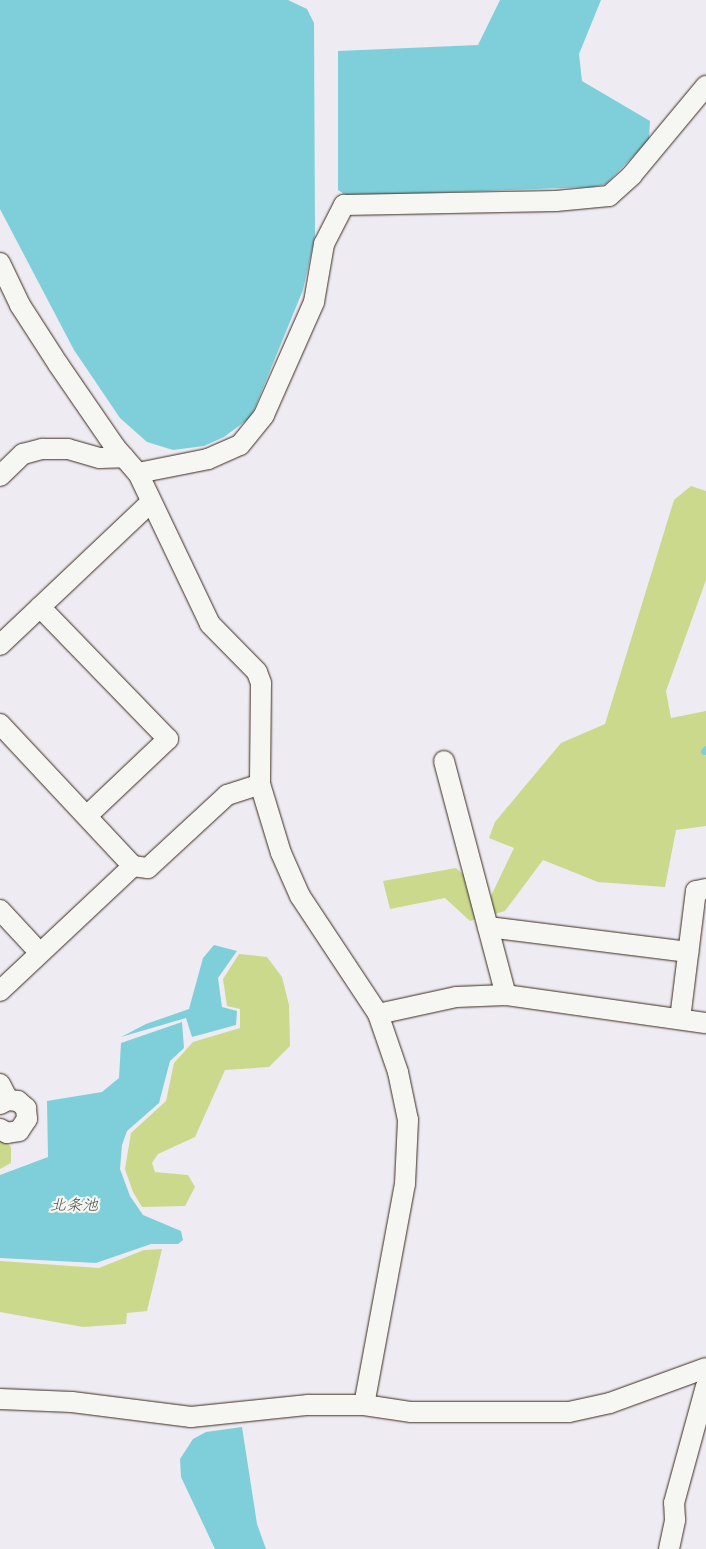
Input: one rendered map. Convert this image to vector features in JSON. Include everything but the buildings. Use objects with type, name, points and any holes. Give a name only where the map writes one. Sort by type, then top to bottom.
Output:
[{"type":"street","points":[[138,473],[208,459],[240,445],[264,415],[314,302],[324,244],[344,206],[556,201],[608,196],[632,175],[706,86]]},
{"type":"street","points":[[0,263],[20,305],[58,364],[124,457],[138,473],[210,624],[257,672],[261,683],[260,784],[281,852],[300,896],[378,1014],[398,1072],[408,1129],[405,1184],[364,1405]]},
{"type":"street","points":[[0,476],[23,454],[42,449],[68,449],[100,458],[124,457]]},
{"type":"street","points":[[0,645],[151,502]]},
{"type":"street","points":[[40,607],[168,739],[87,816]]},
{"type":"street","points":[[0,724],[133,866],[148,868],[227,795],[260,784]]},
{"type":"street","points":[[444,761],[506,995]]},
{"type":"street","points":[[0,991],[39,952],[133,866]]},
{"type":"street","points":[[680,1019],[696,891],[706,888]]},
{"type":"street","points":[[0,910],[39,952]]},
{"type":"street","points":[[488,927],[688,952]]},
{"type":"street","points":[[378,1014],[456,997],[506,995],[706,1023]]},
{"type":"street","points":[[0,1129],[13,1133],[23,1128],[28,1119],[22,1104],[3,1096]]},
{"type":"street","points":[[0,1398],[72,1402],[191,1417],[308,1405],[364,1405],[412,1412],[568,1412],[610,1403],[706,1368]]},
{"type":"street","points":[[668,1549],[675,1520],[674,1503],[706,1386]]},
{"type":"green space","points":[[691,486],[706,491],[706,580],[666,691],[671,718],[706,711],[706,826],[676,830],[665,887],[598,882],[543,860],[505,911],[470,921],[445,898],[390,909],[383,881],[456,868],[490,898],[514,848],[489,838],[495,822],[561,743],[605,724],[674,500]]},
{"type":"green space","points":[[239,954],[267,957],[282,977],[289,1005],[290,1046],[269,1067],[225,1070],[195,1137],[158,1154],[152,1163],[155,1172],[188,1175],[195,1187],[185,1206],[142,1207],[133,1192],[125,1169],[131,1133],[166,1101],[174,1063],[193,1042],[240,1028],[240,1009],[227,1006],[223,979]]},
{"type":"green space","points":[[0,1136],[11,1147],[11,1163],[0,1169]]},
{"type":"green space","points":[[162,1249],[147,1311],[127,1313],[126,1324],[83,1327],[0,1312],[0,1261],[99,1268],[144,1250]]},
{"type":"water","points":[[0,0],[288,0],[307,9],[314,23],[315,236],[303,290],[251,417],[224,437],[204,446],[173,450],[147,442],[120,418],[74,350],[0,209]]},
{"type":"water","points":[[500,0],[601,0],[579,54],[582,81],[650,121],[649,140],[606,184],[592,187],[347,196],[338,190],[338,51],[478,45]]},
{"type":"water","points":[[214,945],[237,951],[218,978],[222,1007],[237,1011],[236,1025],[192,1037],[186,1018],[121,1037],[146,1024],[189,1009],[203,958]]},
{"type":"water","name":"北条池","points":[[182,1022],[184,1048],[170,1061],[159,1103],[127,1131],[122,1145],[120,1169],[130,1196],[143,1215],[181,1231],[183,1240],[178,1244],[151,1244],[96,1263],[0,1258],[0,1175],[48,1157],[47,1101],[102,1092],[119,1078],[121,1043]]},
{"type":"water","points":[[242,1427],[257,1524],[266,1549],[215,1549],[181,1477],[180,1459],[193,1439],[206,1432]]}]
